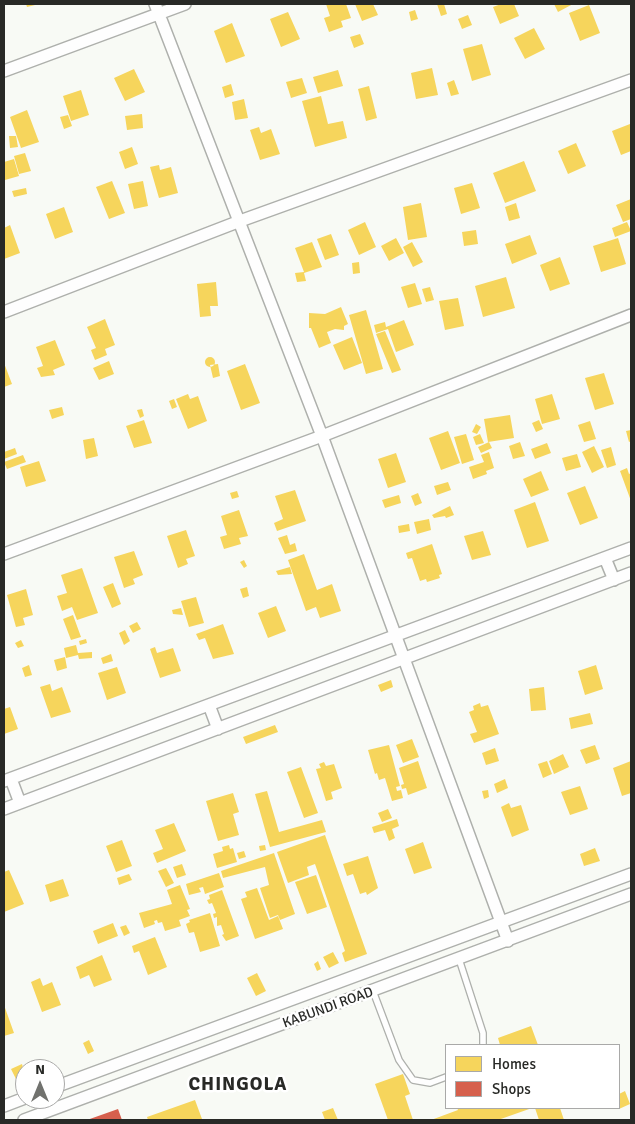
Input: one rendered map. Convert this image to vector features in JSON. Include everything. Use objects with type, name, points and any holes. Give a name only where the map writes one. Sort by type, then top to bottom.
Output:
[{"type":"street","points":[[4,70],[157,9],[185,4]]},
{"type":"street","points":[[157,9],[322,436],[508,941]]},
{"type":"street","points":[[4,312],[240,221],[631,80]]},
{"type":"street","points":[[4,554],[322,436],[631,314]]},
{"type":"street","points":[[20,803],[7,780],[631,548]]},
{"type":"street","points":[[605,558],[614,580]]},
{"type":"street","points":[[4,809],[631,573]]},
{"type":"street","points":[[209,705],[218,729]]},
{"type":"street","name":"KABUNDI ROAD","points":[[65,1083],[631,874]]},
{"type":"street","name":"KABUNDI ROAD","points":[[24,1120],[631,894]]},
{"type":"street","points":[[316,991],[323,1010]]},
{"type":"lane","points":[[459,959],[483,1033],[483,1044]]},
{"type":"lane","points":[[373,991],[399,1060],[414,1080],[430,1083],[445,1077]]},
{"type":"building: Homes","points":[[26,4],[39,4],[27,7]]},
{"type":"building: Homes","points":[[326,4],[346,4],[351,18],[341,21],[343,27],[329,32],[324,18],[330,16]]},
{"type":"building: Homes","points":[[355,4],[373,4],[378,15],[362,21]]},
{"type":"building: Homes","points":[[437,4],[444,4],[447,14],[441,16]]},
{"type":"building: Homes","points":[[501,4],[514,4],[519,16],[500,24],[493,7]]},
{"type":"building: Homes","points":[[554,4],[573,4],[558,12]]},
{"type":"building: Homes","points":[[589,5],[600,33],[580,41],[569,13]]},
{"type":"building: Homes","points":[[415,10],[418,19],[411,21],[409,12]]},
{"type":"building: Homes","points":[[288,12],[300,39],[281,47],[270,19]]},
{"type":"building: Homes","points":[[468,15],[472,25],[462,29],[458,19]]},
{"type":"building: Homes","points":[[232,23],[245,56],[226,63],[214,31]]},
{"type":"building: Homes","points":[[534,28],[545,49],[525,59],[514,38]]},
{"type":"building: Homes","points":[[360,34],[364,44],[354,48],[350,37]]},
{"type":"building: Homes","points":[[482,44],[491,75],[472,81],[463,49]]},
{"type":"building: Homes","points":[[432,68],[438,95],[416,99],[411,73]]},
{"type":"building: Homes","points":[[134,69],[145,92],[125,101],[114,78]]},
{"type":"building: Homes","points":[[338,70],[343,86],[318,93],[313,77]]},
{"type":"building: Homes","points":[[302,78],[307,93],[291,98],[286,82]]},
{"type":"building: Homes","points":[[454,80],[459,94],[451,96],[447,83]]},
{"type":"building: Homes","points":[[231,84],[234,95],[225,98],[222,87]]},
{"type":"building: Homes","points":[[369,86],[377,118],[366,121],[358,89]]},
{"type":"building: Homes","points":[[81,90],[89,115],[71,121],[63,96]]},
{"type":"building: Homes","points":[[321,96],[328,124],[343,121],[347,138],[315,147],[302,101]]},
{"type":"building: Homes","points":[[244,99],[248,118],[235,120],[232,102]]},
{"type":"building: Homes","points":[[27,110],[39,142],[21,148],[10,117]]},
{"type":"building: Homes","points":[[142,114],[143,128],[127,130],[125,116]]},
{"type":"building: Homes","points":[[68,115],[72,126],[64,129],[60,117]]},
{"type":"building: Homes","points":[[630,124],[631,151],[621,155],[612,131]]},
{"type":"building: Homes","points":[[259,127],[261,133],[271,129],[280,154],[260,160],[250,130]]},
{"type":"building: Homes","points":[[9,136],[16,136],[18,147],[10,148]]},
{"type":"building: Homes","points":[[576,143],[586,166],[568,174],[558,151]]},
{"type":"building: Homes","points":[[132,147],[138,164],[125,169],[119,152]]},
{"type":"building: Homes","points":[[25,153],[31,171],[19,174],[14,156]]},
{"type":"building: Homes","points":[[14,159],[19,176],[5,180],[4,162]]},
{"type":"building: Homes","points":[[524,161],[536,191],[505,203],[493,173]]},
{"type":"building: Homes","points":[[159,165],[160,170],[171,167],[178,193],[159,198],[150,167]]},
{"type":"building: Homes","points":[[112,181],[125,213],[109,219],[96,187]]},
{"type":"building: Homes","points":[[143,181],[148,206],[134,209],[128,184]]},
{"type":"building: Homes","points":[[472,183],[480,208],[461,214],[454,188]]},
{"type":"building: Homes","points":[[26,188],[27,194],[14,197],[12,191]]},
{"type":"building: Homes","points":[[631,199],[631,219],[623,222],[616,205]]},
{"type":"building: Homes","points":[[421,203],[427,237],[408,240],[403,207]]},
{"type":"building: Homes","points":[[516,203],[520,218],[509,221],[505,207]]},
{"type":"building: Homes","points":[[64,207],[73,232],[55,239],[46,214]]},
{"type":"building: Homes","points":[[365,222],[376,247],[359,255],[348,230]]},
{"type":"building: Homes","points":[[627,222],[631,231],[615,237],[612,228]]},
{"type":"building: Homes","points":[[10,225],[20,253],[4,259],[4,228]]},
{"type":"building: Homes","points":[[476,230],[478,244],[464,246],[462,232]]},
{"type":"building: Homes","points":[[331,234],[339,255],[325,260],[317,239]]},
{"type":"building: Homes","points":[[530,235],[537,254],[512,264],[505,244]]},
{"type":"building: Homes","points":[[396,238],[404,253],[389,261],[381,246]]},
{"type":"building: Homes","points":[[618,238],[626,264],[601,272],[593,246]]},
{"type":"building: Homes","points":[[312,242],[322,267],[304,273],[306,281],[297,282],[295,273],[304,272],[295,248]]},
{"type":"building: Homes","points":[[412,242],[423,262],[413,267],[403,247]]},
{"type":"building: Homes","points":[[560,257],[570,284],[550,291],[540,265]]},
{"type":"building: Homes","points":[[359,262],[360,273],[353,274],[352,263]]},
{"type":"building: Homes","points":[[506,277],[515,308],[483,317],[475,286]]},
{"type":"building: Homes","points":[[216,282],[218,306],[210,306],[211,316],[200,317],[197,284]]},
{"type":"building: Homes","points":[[415,283],[422,304],[408,308],[401,287]]},
{"type":"building: Homes","points":[[430,287],[434,300],[426,302],[422,289]]},
{"type":"building: Homes","points":[[458,298],[464,326],[445,330],[439,301]]},
{"type":"building: Homes","points":[[341,307],[348,324],[344,326],[344,330],[335,329],[327,332],[331,343],[319,348],[311,328],[309,328],[309,313],[325,314]]},
{"type":"building: Homes","points":[[366,310],[383,369],[366,374],[349,315]]},
{"type":"building: Homes","points":[[105,319],[115,345],[105,349],[107,355],[95,360],[91,350],[96,348],[87,327]]},
{"type":"building: Homes","points":[[404,320],[414,345],[396,352],[388,329],[376,333],[374,325],[385,322],[386,327]]},
{"type":"building: Homes","points":[[385,331],[401,370],[392,373],[376,334]]},
{"type":"building: Homes","points":[[352,337],[362,363],[344,370],[333,345]]},
{"type":"building: Homes","points":[[55,340],[65,365],[53,370],[55,375],[41,377],[37,368],[43,366],[36,347]]},
{"type":"building: Homes","points":[[210,357],[215,362],[210,367],[205,362]]},
{"type":"building: Homes","points":[[109,361],[114,374],[99,380],[93,368]]},
{"type":"building: Homes","points":[[4,363],[12,384],[4,387]]},
{"type":"building: Homes","points":[[218,364],[220,376],[213,378],[210,365]]},
{"type":"building: Homes","points":[[245,364],[260,403],[241,410],[227,371]]},
{"type":"building: Homes","points":[[604,373],[614,404],[595,410],[585,378]]},
{"type":"building: Homes","points":[[188,394],[190,399],[198,396],[207,421],[188,429],[176,399]]},
{"type":"building: Homes","points":[[552,394],[560,419],[542,424],[535,399]]},
{"type":"building: Homes","points":[[174,399],[177,407],[172,409],[169,401]]},
{"type":"building: Homes","points":[[62,407],[64,415],[52,419],[49,410]]},
{"type":"building: Homes","points":[[142,409],[144,416],[140,418],[137,410]]},
{"type":"building: Homes","points":[[510,415],[514,438],[488,442],[484,419]]},
{"type":"building: Homes","points":[[144,420],[152,443],[134,448],[126,426]]},
{"type":"building: Homes","points":[[539,420],[543,429],[536,432],[532,423]]},
{"type":"building: Homes","points":[[590,421],[596,439],[584,442],[578,425]]},
{"type":"building: Homes","points":[[476,424],[481,427],[477,434],[472,432]]},
{"type":"building: Homes","points":[[631,430],[631,441],[629,442],[626,431]]},
{"type":"building: Homes","points":[[448,431],[460,463],[441,470],[429,438]]},
{"type":"building: Homes","points":[[466,434],[474,460],[462,464],[454,437]]},
{"type":"building: Homes","points":[[480,434],[484,443],[476,445],[473,437]]},
{"type":"building: Homes","points":[[94,438],[98,456],[86,459],[83,440]]},
{"type":"building: Homes","points":[[489,442],[492,448],[481,453],[478,447]]},
{"type":"building: Homes","points":[[520,442],[525,456],[513,459],[509,446]]},
{"type":"building: Homes","points":[[547,443],[551,453],[535,459],[531,449]]},
{"type":"building: Homes","points":[[594,446],[604,467],[592,473],[582,452]]},
{"type":"building: Homes","points":[[611,447],[616,465],[607,468],[601,450]]},
{"type":"building: Homes","points":[[15,448],[17,454],[4,459],[4,452]]},
{"type":"building: Homes","points":[[489,452],[494,468],[486,471],[487,474],[473,479],[469,467],[484,462],[481,455]]},
{"type":"building: Homes","points":[[396,453],[406,482],[388,488],[378,459]]},
{"type":"building: Homes","points":[[577,454],[581,467],[566,471],[562,458]]},
{"type":"building: Homes","points":[[23,455],[26,462],[7,469],[4,462]]},
{"type":"building: Homes","points":[[39,461],[46,481],[26,487],[20,467]]},
{"type":"building: Homes","points":[[627,468],[629,474],[631,473],[631,501],[620,471]]},
{"type":"building: Homes","points":[[541,471],[549,490],[531,497],[523,479]]},
{"type":"building: Homes","points":[[448,482],[451,490],[437,495],[434,486]]},
{"type":"building: Homes","points":[[585,486],[598,518],[580,525],[567,493]]},
{"type":"building: Homes","points":[[295,490],[306,521],[277,531],[274,523],[283,519],[275,496]]},
{"type":"building: Homes","points":[[237,491],[239,497],[232,499],[230,493]]},
{"type":"building: Homes","points":[[418,493],[422,503],[415,506],[411,496]]},
{"type":"building: Homes","points":[[399,495],[401,503],[385,508],[382,500]]},
{"type":"building: Homes","points":[[535,502],[549,541],[527,548],[514,510]]},
{"type":"building: Homes","points":[[450,506],[454,515],[446,518],[445,516],[434,518],[432,515]]},
{"type":"building: Homes","points":[[239,510],[248,536],[239,538],[241,544],[224,549],[220,537],[227,535],[221,516]]},
{"type":"building: Homes","points":[[429,519],[431,530],[417,534],[414,522]]},
{"type":"building: Homes","points":[[409,524],[410,531],[399,533],[398,526]]},
{"type":"building: Homes","points":[[186,530],[195,556],[186,559],[188,564],[178,568],[167,536]]},
{"type":"building: Homes","points":[[483,531],[491,555],[472,560],[464,536]]},
{"type":"building: Homes","points":[[287,535],[290,545],[295,543],[297,551],[285,554],[278,538]]},
{"type":"building: Homes","points":[[432,544],[442,574],[439,575],[440,578],[427,582],[426,579],[420,581],[412,558],[408,559],[406,553]]},
{"type":"building: Homes","points":[[134,551],[143,575],[133,579],[135,584],[124,588],[114,557]]},
{"type":"building: Homes","points":[[304,554],[317,590],[332,584],[341,611],[320,618],[316,607],[306,611],[288,560]]},
{"type":"building: Homes","points":[[244,560],[247,566],[244,568],[240,562]]},
{"type":"building: Homes","points":[[290,567],[292,574],[278,575],[276,571]]},
{"type":"building: Homes","points":[[82,568],[98,613],[77,620],[72,607],[62,611],[57,596],[67,593],[61,575]]},
{"type":"building: Homes","points":[[113,583],[121,604],[112,608],[103,587]]},
{"type":"building: Homes","points":[[247,587],[249,596],[243,598],[240,589]]},
{"type":"building: Homes","points":[[26,589],[33,615],[23,618],[25,625],[16,627],[7,595]]},
{"type":"building: Homes","points":[[196,597],[204,623],[189,627],[181,601]]},
{"type":"building: Homes","points":[[276,606],[286,631],[268,638],[258,613]]},
{"type":"building: Homes","points":[[181,608],[183,615],[173,614],[172,610]]},
{"type":"building: Homes","points":[[73,615],[81,637],[71,640],[63,619]]},
{"type":"building: Homes","points":[[137,622],[141,629],[133,633],[129,626]]},
{"type":"building: Homes","points":[[223,624],[234,654],[213,659],[205,638],[199,640],[196,634]]},
{"type":"building: Homes","points":[[125,630],[130,641],[124,645],[119,633]]},
{"type":"building: Homes","points":[[86,639],[87,643],[80,645],[79,641]]},
{"type":"building: Homes","points":[[21,640],[24,646],[18,648],[15,643]]},
{"type":"building: Homes","points":[[76,645],[78,653],[92,652],[92,658],[79,659],[78,655],[66,658],[64,648]]},
{"type":"building: Homes","points":[[155,647],[157,653],[173,648],[181,671],[160,678],[150,649]]},
{"type":"building: Homes","points":[[111,654],[113,661],[103,664],[101,658]]},
{"type":"building: Homes","points":[[65,657],[67,668],[57,671],[54,660]]},
{"type":"building: Homes","points":[[29,665],[32,675],[25,677],[22,668]]},
{"type":"building: Homes","points":[[596,665],[603,689],[585,695],[578,671]]},
{"type":"building: Homes","points":[[117,667],[126,693],[107,700],[98,673]]},
{"type":"building: Homes","points":[[391,680],[393,687],[381,692],[378,685]]},
{"type":"building: Homes","points":[[50,684],[52,691],[62,687],[71,712],[51,718],[40,687]]},
{"type":"building: Homes","points":[[544,687],[546,710],[531,711],[529,689]]},
{"type":"building: Homes","points":[[480,703],[481,707],[488,705],[499,734],[474,743],[470,734],[477,732],[469,712],[474,710],[473,706]]},
{"type":"building: Homes","points":[[10,707],[18,729],[4,734],[4,709]]},
{"type":"building: Homes","points":[[590,713],[593,724],[571,729],[569,718]]},
{"type":"building: Homes","points":[[275,725],[278,732],[246,744],[243,737]]},
{"type":"building: Homes","points":[[412,739],[419,757],[403,763],[396,745]]},
{"type":"building: Homes","points":[[389,745],[400,786],[396,787],[397,791],[401,790],[403,798],[392,801],[385,778],[379,780],[377,773],[375,774],[368,750]]},
{"type":"building: Homes","points":[[595,745],[600,759],[586,764],[580,750]]},
{"type":"building: Homes","points":[[495,748],[499,761],[486,765],[482,753]]},
{"type":"building: Homes","points":[[563,754],[569,767],[554,774],[549,761]]},
{"type":"building: Homes","points":[[418,761],[427,788],[408,795],[406,788],[402,789],[401,785],[404,784],[399,768]]},
{"type":"building: Homes","points":[[547,761],[552,774],[543,778],[538,764]]},
{"type":"building: Homes","points":[[631,761],[631,793],[622,796],[613,768]]},
{"type":"building: Homes","points":[[324,762],[326,766],[334,764],[342,788],[331,792],[333,799],[326,801],[316,769],[321,768],[319,764]]},
{"type":"building: Homes","points":[[301,767],[318,813],[304,818],[287,772]]},
{"type":"building: Homes","points":[[505,779],[508,788],[497,793],[494,784]]},
{"type":"building: Homes","points":[[580,786],[588,809],[570,815],[561,792]]},
{"type":"building: Homes","points":[[488,790],[489,797],[484,799],[482,791]]},
{"type":"building: Homes","points":[[267,791],[279,832],[322,820],[326,832],[270,847],[255,794]]},
{"type":"building: Homes","points":[[233,793],[239,812],[233,814],[239,835],[218,841],[206,801]]},
{"type":"building: Homes","points":[[509,803],[511,808],[521,805],[529,830],[512,837],[501,807]]},
{"type":"building: Homes","points":[[388,809],[392,818],[382,822],[378,813]]},
{"type":"building: Homes","points":[[397,819],[399,826],[392,829],[395,838],[389,841],[385,830],[374,833],[372,827]]},
{"type":"building: Homes","points":[[174,823],[186,851],[157,863],[153,853],[163,849],[155,830]]},
{"type":"building: Homes","points":[[325,835],[367,954],[345,962],[342,953],[345,951],[315,864],[307,867],[309,875],[288,883],[277,852]]},
{"type":"building: Homes","points":[[122,840],[132,866],[116,872],[106,846]]},
{"type":"building: Homes","points":[[423,842],[432,868],[414,874],[405,849]]},
{"type":"building: Homes","points":[[229,845],[230,849],[233,848],[237,862],[217,868],[213,854],[223,851],[222,847]]},
{"type":"building: Homes","points":[[265,845],[266,850],[260,851],[259,846]]},
{"type":"building: Homes","points":[[595,848],[600,861],[584,866],[580,854]]},
{"type":"building: Homes","points":[[244,851],[246,857],[239,859],[237,853]]},
{"type":"building: Homes","points":[[274,853],[295,914],[280,920],[278,915],[270,918],[260,888],[269,885],[265,867],[223,878],[221,871]]},
{"type":"building: Homes","points":[[368,856],[378,888],[367,895],[366,892],[360,894],[353,874],[347,876],[343,864]]},
{"type":"building: Homes","points":[[182,864],[186,875],[177,878],[173,867]]},
{"type":"building: Homes","points":[[166,868],[174,883],[166,887],[158,871]]},
{"type":"building: Homes","points":[[9,870],[24,904],[4,912],[4,872]]},
{"type":"building: Homes","points":[[219,873],[224,887],[205,894],[203,887],[199,888],[201,892],[189,895],[186,884]]},
{"type":"building: Homes","points":[[129,874],[132,880],[119,885],[117,878]]},
{"type":"building: Homes","points":[[316,875],[327,907],[307,914],[295,882]]},
{"type":"building: Homes","points":[[63,879],[69,896],[50,902],[45,885]]},
{"type":"building: Homes","points":[[180,885],[190,909],[187,910],[190,916],[179,920],[181,926],[165,931],[162,922],[158,923],[157,920],[154,921],[155,924],[144,928],[139,913],[172,904],[167,890]]},
{"type":"building: Homes","points":[[257,888],[269,920],[278,916],[283,929],[255,939],[241,899],[247,897],[245,892]]},
{"type":"building: Homes","points":[[222,890],[239,936],[226,941],[222,935],[224,934],[221,925],[217,926],[217,917],[214,918],[213,914],[216,913],[212,903],[209,904],[207,900],[210,899],[209,895]]},
{"type":"building: Homes","points":[[210,913],[220,946],[200,952],[194,932],[189,933],[186,924],[190,922],[189,920]]},
{"type":"building: Homes","points":[[113,923],[118,936],[98,944],[93,931]]},
{"type":"building: Homes","points":[[126,925],[130,933],[124,936],[120,927]]},
{"type":"building: Homes","points":[[155,937],[167,967],[148,975],[139,951],[134,953],[132,946]]},
{"type":"building: Homes","points":[[333,952],[339,963],[329,968],[323,957]]},
{"type":"building: Homes","points":[[102,955],[112,980],[94,987],[89,975],[80,979],[76,967]]},
{"type":"building: Homes","points":[[318,961],[321,969],[317,971],[314,964]]},
{"type":"building: Homes","points":[[257,973],[266,991],[256,996],[247,978]]},
{"type":"building: Homes","points":[[40,978],[43,986],[52,982],[61,1005],[42,1012],[31,982]]},
{"type":"building: Homes","points":[[4,1005],[14,1033],[4,1036]]},
{"type":"building: Homes","points":[[531,1026],[538,1044],[500,1044],[498,1038]]},
{"type":"building: Homes","points":[[89,1040],[94,1051],[88,1054],[83,1043]]},
{"type":"building: Homes","points":[[15,1067],[15,1077],[11,1069]]},
{"type":"building: Homes","points":[[403,1074],[410,1094],[405,1096],[413,1120],[388,1120],[375,1084]]},
{"type":"building: Homes","points":[[625,1091],[630,1104],[620,1109],[620,1094]]},
{"type":"building: Homes","points":[[195,1100],[202,1119],[148,1120],[147,1117]]},
{"type":"building: Homes","points":[[333,1108],[338,1120],[325,1120],[322,1112]]},
{"type":"building: Homes","points":[[529,1109],[498,1120],[431,1120],[458,1110]]},
{"type":"building: Homes","points":[[535,1109],[560,1109],[564,1120],[539,1120]]},
{"type":"building: Shops","points":[[118,1109],[122,1120],[87,1120]]},
{"type":"district","name":"CHINGOLA","points":[[238,1085]]}]
